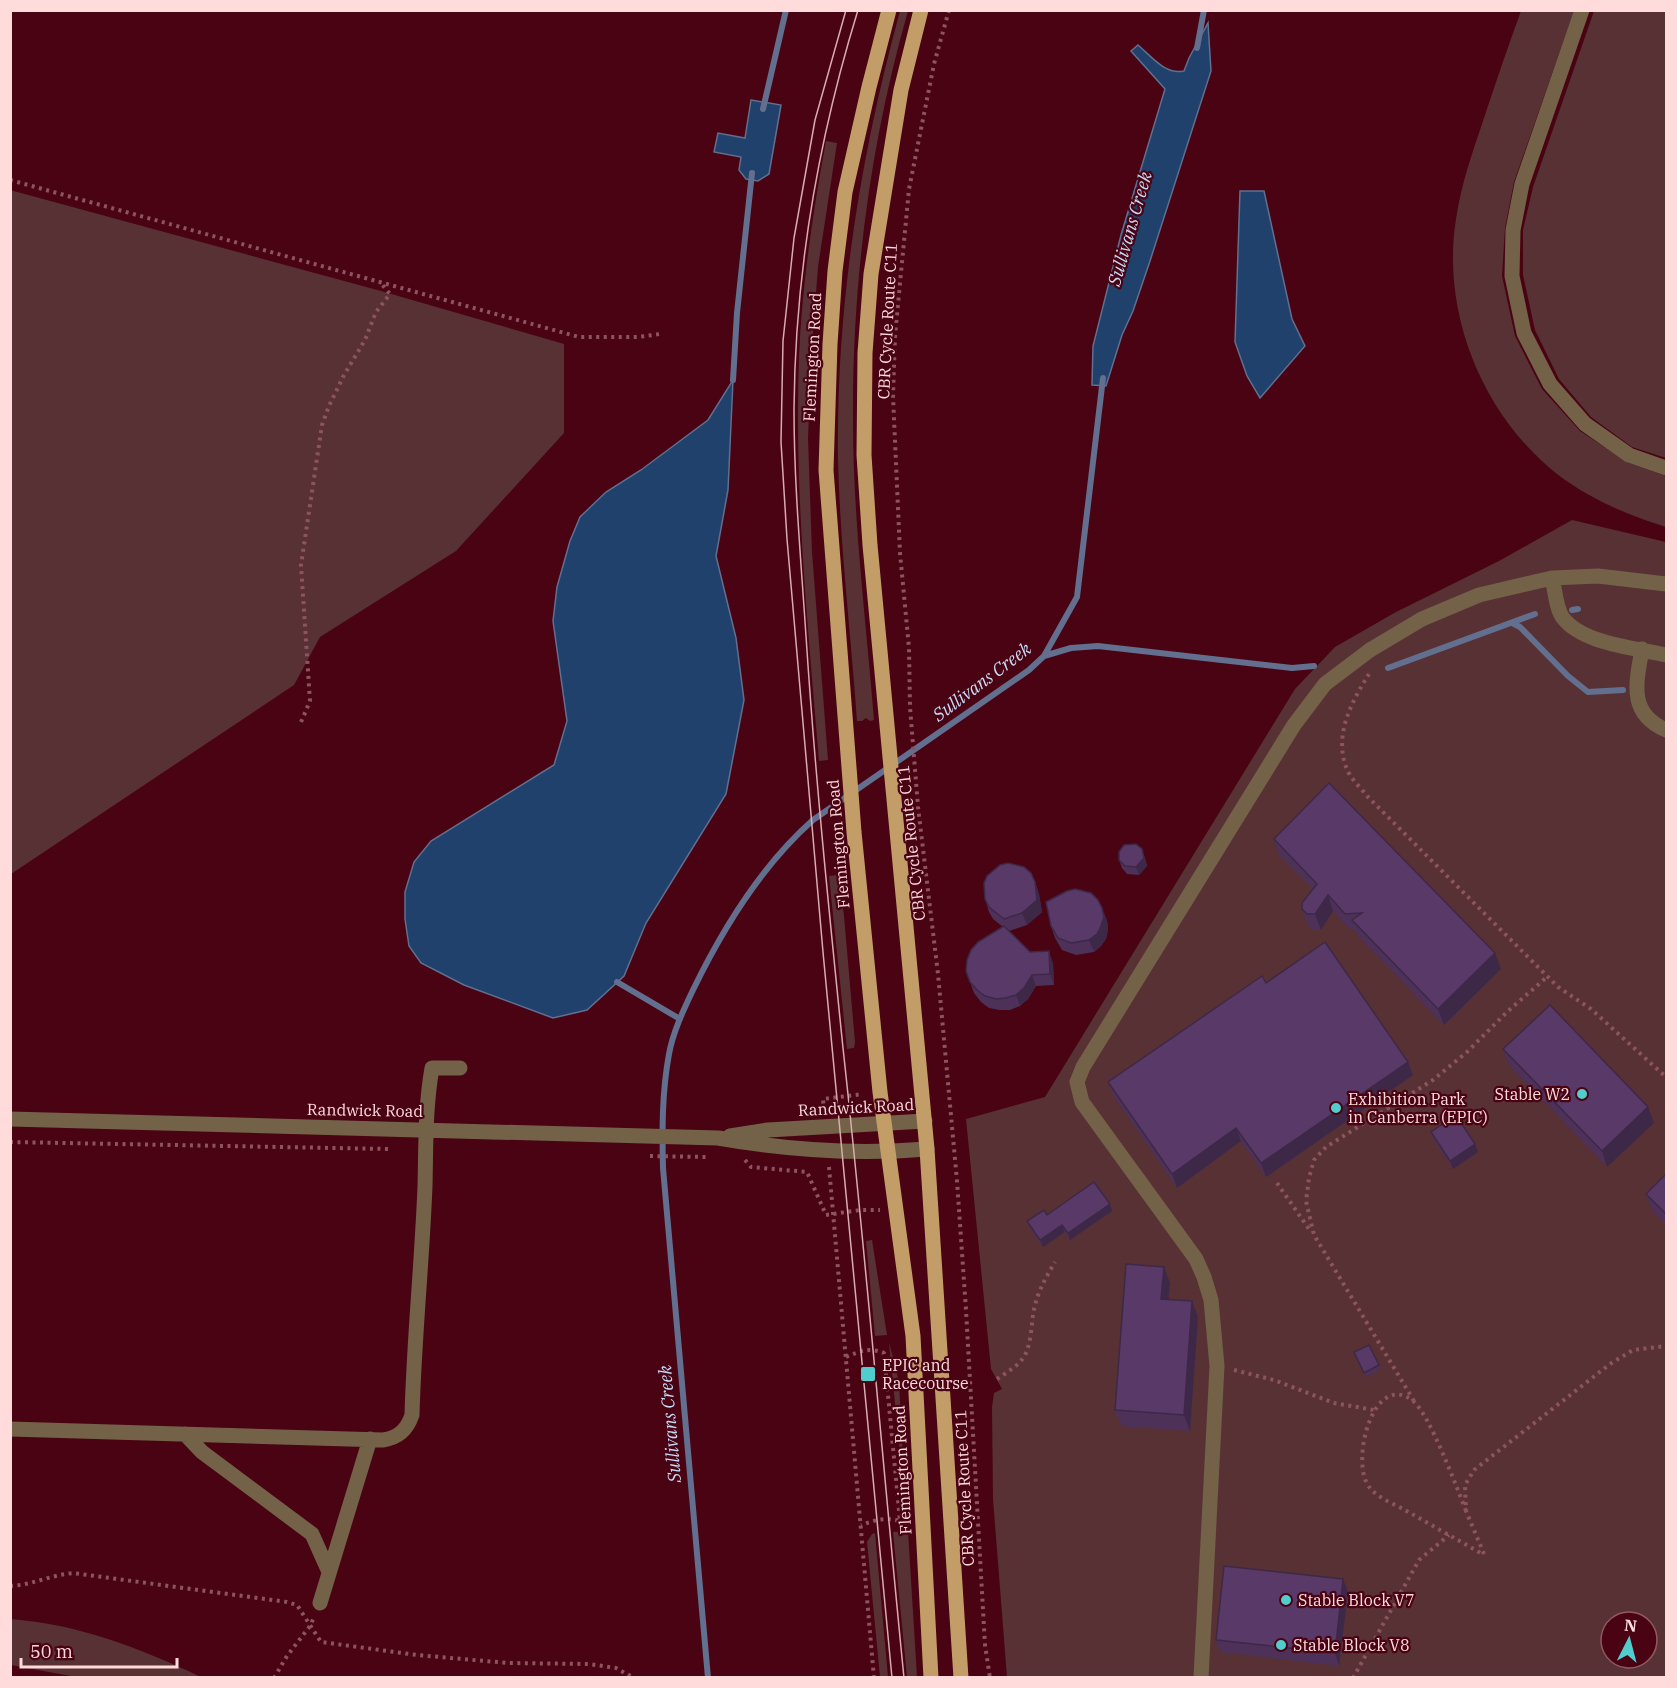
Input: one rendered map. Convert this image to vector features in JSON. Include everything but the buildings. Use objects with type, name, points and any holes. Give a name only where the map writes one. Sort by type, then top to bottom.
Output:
[{"type":"main road","name":"Flemington Road","points":[[889,10],[868,87],[845,192],[835,271],[830,344],[826,470],[854,832],[880,1092],[913,1336],[931,1677]]},
{"type":"main road","points":[[921,10],[901,90],[871,274],[865,353],[864,455],[870,545],[925,1120],[961,1677]]},
{"type":"street","points":[[1582,10],[1522,184],[1514,230],[1512,276],[1524,333],[1550,384],[1585,424],[1629,455],[1666,468]]},
{"type":"street","points":[[1201,1677],[1217,1366],[1210,1300],[1196,1259],[1080,1098],[1077,1082],[1083,1067],[1287,735],[1325,684],[1370,650],[1422,619],[1479,595],[1552,578],[1598,576],[1666,584]]},
{"type":"street","points":[[1552,578],[1562,616],[1576,631],[1597,639],[1666,655]]},
{"type":"street","points":[[1642,649],[1636,684],[1637,702],[1644,714],[1657,726],[1666,730]]},
{"type":"street","points":[[10,1429],[383,1440],[396,1437],[406,1428],[412,1415],[425,1186],[426,1108],[432,1068],[460,1068]]},
{"type":"street","name":"Randwick Road","points":[[10,1119],[693,1138],[718,1138],[768,1130],[925,1120]]},
{"type":"street","name":"Randwick Road","points":[[718,1138],[769,1147],[888,1153],[927,1149]]},
{"type":"street","points":[[185,1434],[202,1452],[312,1534],[329,1572]]},
{"type":"street","points":[[320,1603],[370,1439]]},
{"type":"path","name":"CBR Cycle Route C11","points":[[949,10],[934,64],[909,189],[895,336],[893,396],[900,553],[909,648],[910,707],[918,807],[938,974],[957,1181],[985,1645],[990,1677]]},
{"type":"path","points":[[10,180],[579,337],[638,337],[660,334]]},
{"type":"path","points":[[301,722],[310,701],[301,565],[322,425],[344,375],[365,340],[376,312],[390,294],[379,281]]},
{"type":"path","points":[[1371,671],[1354,699],[1346,720],[1342,744],[1346,768],[1368,797],[1558,987],[1591,1009],[1666,1077]]},
{"type":"path","points":[[1314,1235],[1306,1201],[1314,1160],[1328,1145],[1433,1080],[1547,976]]},
{"type":"path","points":[[921,1088],[947,1085]]},
{"type":"path","points":[[826,1127],[823,1099],[880,1092]]},
{"type":"path","points":[[10,1142],[389,1149]]},
{"type":"path","points":[[828,1150],[874,1677]]},
{"type":"path","points":[[648,1156],[711,1157]]},
{"type":"path","points":[[741,1157],[751,1167],[807,1172]]},
{"type":"path","points":[[1277,1183],[1314,1235],[1426,1419],[1484,1555],[1385,1500],[1369,1488],[1362,1462],[1366,1431],[1374,1410],[1382,1400],[1391,1396],[1404,1395],[1414,1401]]},
{"type":"path","points":[[997,1379],[1017,1365],[1025,1354],[1041,1285],[1055,1262]]},
{"type":"path","points":[[1466,1511],[1465,1485],[1474,1470],[1610,1364],[1633,1350],[1666,1346]]},
{"type":"path","points":[[846,1357],[861,1350],[873,1349],[884,1353],[900,1521],[889,1518],[877,1519],[861,1525]]},
{"type":"path","points":[[1217,1366],[1274,1380],[1334,1403],[1374,1410]]},
{"type":"path","points":[[1353,1677],[1419,1560],[1449,1535]]},
{"type":"path","points":[[10,1586],[30,1583],[56,1574],[73,1573],[287,1602],[297,1605],[321,1642],[508,1664],[588,1664],[616,1668],[634,1677]]},
{"type":"path","points":[[274,1677],[310,1626],[320,1603]]},
{"type":"shaded area","points":[[900,11],[908,11],[883,111],[874,162],[860,265],[856,317],[853,420],[855,495],[874,720],[870,721],[866,718],[857,721],[839,492],[838,402],[841,345],[853,232],[862,177]]},
{"type":"shaded area","points":[[1521,11],[1574,11],[1514,182],[1505,228],[1502,276],[1515,336],[1542,389],[1580,431],[1627,462],[1666,476],[1666,527],[1623,512],[1596,499],[1557,474],[1531,450],[1507,422],[1488,392],[1473,359],[1462,325],[1455,290],[1453,254],[1458,206],[1472,155]]},
{"type":"shaded area","points":[[1594,11],[1666,11],[1666,458],[1632,447],[1591,417],[1559,379],[1535,330],[1523,275],[1523,230],[1533,187]]},
{"type":"shaded area","points":[[826,141],[837,143],[818,267],[808,438],[812,552],[828,760],[819,761],[800,509],[798,408],[800,330],[805,275]]},
{"type":"shaded area","points":[[10,190],[381,291],[564,344],[564,433],[456,551],[320,637],[294,685],[11,874]]},
{"type":"shaded area","name":"Exhibition Park in Canberra (EPIC)","points":[[1572,520],[1666,542],[1666,1677],[1007,1677],[993,1499],[992,1407],[994,1393],[1002,1389],[991,1369],[966,1119],[1045,1097],[1295,689],[1335,647],[1396,612],[1499,561]]},
{"type":"shaded area","points":[[838,875],[844,916],[855,1042],[854,1048],[847,1049],[829,876]]},
{"type":"shaded area","points":[[872,1240],[887,1335],[875,1336],[866,1241]]},
{"type":"shaded area","points":[[889,1342],[899,1382],[906,1515]]},
{"type":"shaded area","points":[[908,1531],[917,1677],[907,1677],[893,1532]]},
{"type":"shaded area","points":[[875,1533],[888,1677],[880,1677],[867,1542]]},
{"type":"shaded area","points":[[10,1619],[60,1626],[108,1639],[155,1656],[201,1677],[76,1677],[11,1665]]},
{"type":"water","points":[[1208,23],[1211,71],[1150,261],[1122,335],[1106,386],[1092,385],[1093,346],[1121,235],[1165,89],[1131,51],[1138,45],[1165,67],[1184,71]]},
{"type":"water","points":[[751,100],[781,105],[769,174],[758,181],[746,179],[739,170],[741,157],[714,152],[718,133],[745,138]]},
{"type":"water","points":[[1240,191],[1264,191],[1292,319],[1305,346],[1260,398],[1247,376],[1235,342]]},
{"type":"water","points":[[733,380],[728,490],[716,556],[736,638],[744,700],[726,794],[646,923],[624,976],[587,1010],[553,1018],[464,985],[421,963],[409,946],[405,919],[405,892],[414,862],[431,841],[554,765],[567,721],[553,621],[557,587],[570,541],[580,517],[606,492],[641,470],[708,420]]},
{"type":"waterway","points":[[763,109],[786,10]]},
{"type":"waterway","name":"Sullivans Creek","points":[[1197,48],[1204,10]]},
{"type":"waterway","points":[[733,380],[737,313],[752,173]]},
{"type":"waterway","name":"Sullivans Creek","points":[[708,1678],[663,1168],[664,1097],[673,1038],[693,990],[730,921],[760,878],[794,838],[813,820],[1029,670],[1044,656],[1077,597],[1103,378]]},
{"type":"waterway","points":[[1572,610],[1578,609]]},
{"type":"waterway","points":[[1388,668],[1535,614]]},
{"type":"waterway","points":[[1512,623],[1520,627],[1568,676],[1588,692],[1623,690]]},
{"type":"waterway","points":[[1044,656],[1071,648],[1098,646],[1292,668],[1314,666]]},
{"type":"waterway","points":[[617,982],[680,1019]]},
{"type":"tram line","points":[[846,10],[815,120],[794,238],[783,341],[781,442],[787,539],[823,952],[892,1678]]},
{"type":"tram line","points":[[858,10],[831,108],[811,207],[795,358],[794,437],[796,494],[818,791],[904,1678]]},
{"type":"place","name":"Stable W2","points":[[1582,1094]]},
{"type":"place","name":"Exhibition Park in Canberra (EPIC)","points":[[1336,1108]]},
{"type":"place","name":"EPIC and Racecourse","points":[[868,1374]]},
{"type":"place","name":"Stable Block V7","points":[[1286,1600]]},
{"type":"place","name":"Stable Block V8","points":[[1281,1645]]}]
